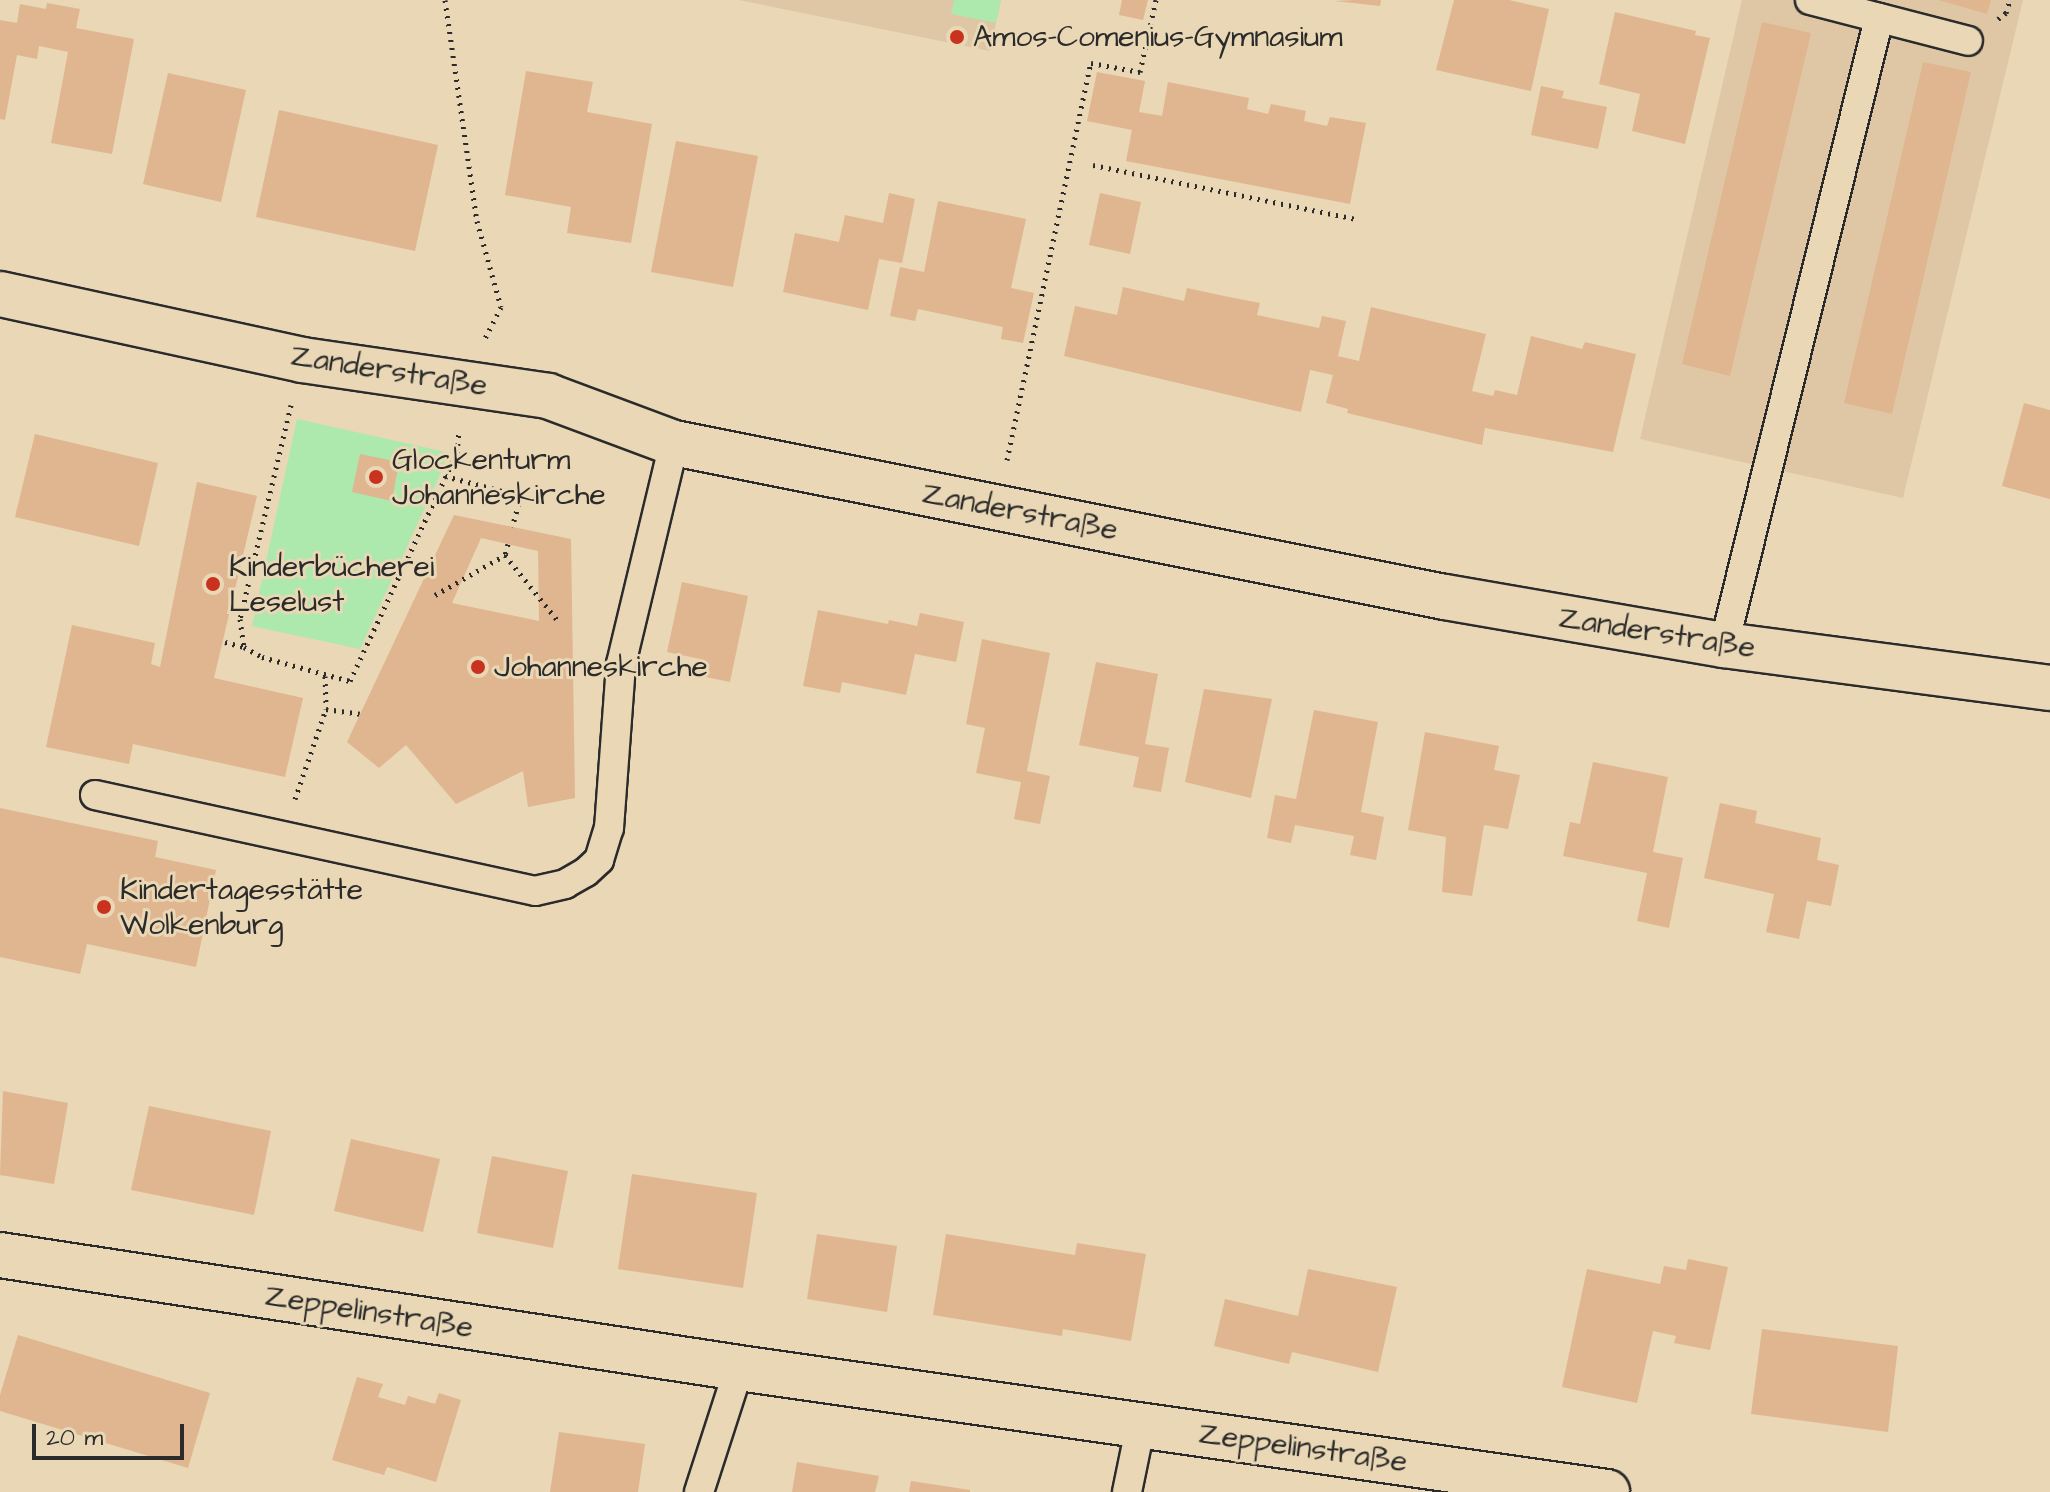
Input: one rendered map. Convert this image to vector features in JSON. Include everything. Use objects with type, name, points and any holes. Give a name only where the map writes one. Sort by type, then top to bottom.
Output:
[{"type":"street","name":"Zanderstraße","points":[[0,294],[302,360],[464,381],[548,396],[674,443],[1445,597],[1724,645],[2050,688]]},
{"type":"street","name":"Zeppelinstraße","points":[[0,1255],[739,1368],[1607,1492]]},
{"type":"lane","points":[[1810,0],[1968,41]]},
{"type":"lane","points":[[1724,645],[1879,18]]},
{"type":"lane","points":[[95,795],[535,891],[565,884],[599,860],[609,828],[621,664],[674,443]]},
{"type":"lane","points":[[699,1492],[739,1368]]},
{"type":"lane","points":[[1127,1492],[1141,1424]]},
{"type":"path","points":[[225,642],[244,647],[262,657],[350,681],[457,453],[464,381],[501,307],[477,221],[445,0]]},
{"type":"path","points":[[997,508],[1091,63],[1140,72],[1156,0]]},
{"type":"path","points":[[1093,165],[1356,219]]},
{"type":"path","points":[[244,647],[240,619],[302,360]]},
{"type":"path","points":[[445,476],[521,496],[512,527]]},
{"type":"path","points":[[435,595],[505,555],[508,544]]},
{"type":"path","points":[[505,555],[558,621]]},
{"type":"path","points":[[282,836],[326,709],[325,676]]},
{"type":"path","points":[[326,709],[360,714]]},
{"type":"shaded area","name":"Amos-Comenius-Gymnasium","points":[[739,0],[1001,0],[990,51]]},
{"type":"shaded area","points":[[1742,0],[2023,0],[1903,498],[1640,439]]},
{"type":"green space","points":[[954,0],[1001,0],[996,23],[951,14]]},
{"type":"green space","points":[[297,419],[450,453],[360,649],[252,626]]},
{"type":"building","points":[[1122,0],[1148,0],[1143,20],[1119,15]]},
{"type":"building","points":[[1381,0],[1380,6],[1335,1]]},
{"type":"building","points":[[1454,0],[1509,0],[1549,9],[1531,91],[1436,70]]},
{"type":"building","points":[[1938,0],[1991,0],[1987,14]]},
{"type":"building","points":[[47,3],[80,9],[76,28],[134,39],[112,154],[51,143],[68,52],[39,46],[37,59],[17,55],[5,120],[0,119],[0,20],[17,23],[20,4],[46,9]]},
{"type":"building","points":[[1615,12],[1696,31],[1695,35],[1710,38],[1685,144],[1632,131],[1640,94],[1599,84]]},
{"type":"building","points":[[1762,22],[1811,33],[1730,376],[1682,364]]},
{"type":"building","points":[[1923,62],[1971,72],[1892,414],[1844,403]]},
{"type":"building","points":[[526,71],[593,82],[587,112],[652,124],[631,243],[567,233],[571,207],[505,195]]},
{"type":"building","points":[[1097,72],[1145,81],[1139,112],[1162,116],[1168,82],[1249,98],[1247,109],[1268,114],[1271,104],[1306,111],[1304,121],[1327,126],[1330,117],[1366,123],[1350,204],[1126,161],[1132,130],[1087,121]]},
{"type":"building","points":[[168,73],[246,90],[221,202],[143,184]]},
{"type":"building","points":[[1541,86],[1564,91],[1562,98],[1607,107],[1598,149],[1531,135]]},
{"type":"building","points":[[279,110],[438,145],[415,251],[256,217]]},
{"type":"building","points":[[676,141],[758,156],[733,287],[651,272]]},
{"type":"building","points":[[889,193],[915,199],[902,263],[879,259],[868,310],[783,292],[795,233],[839,242],[845,215],[883,223]]},
{"type":"building","points":[[1100,193],[1141,202],[1130,254],[1089,245]]},
{"type":"building","points":[[938,201],[1026,219],[1011,288],[1034,293],[1023,343],[1001,339],[1003,327],[918,309],[915,321],[890,316],[900,267],[924,272]]},
{"type":"building","points":[[1123,287],[1184,301],[1187,288],[1260,303],[1257,315],[1319,328],[1322,316],[1346,321],[1338,356],[1359,361],[1371,307],[1486,334],[1472,391],[1493,396],[1495,390],[1517,395],[1531,336],[1582,349],[1585,342],[1636,354],[1613,452],[1485,428],[1482,445],[1347,413],[1348,409],[1326,403],[1333,375],[1310,370],[1301,412],[1064,356],[1075,306],[1117,315]]},
{"type":"building","points":[[2024,403],[2050,410],[2050,499],[2002,486]]},
{"type":"building","points":[[35,434],[158,463],[139,546],[15,517]]},
{"type":"building","name":"Glockenturm Johanneskirche","points":[[360,454],[399,462],[392,501],[352,492]]},
{"type":"building","points":[[197,482],[257,496],[214,678],[303,698],[285,777],[133,744],[129,764],[46,747],[72,625],[155,643],[151,664],[160,667]]},
{"type":"building","name":"Johanneskirche","points":[[454,515],[571,539],[575,798],[528,807],[523,771],[456,804],[406,745],[379,768],[347,742]],"holes":[[[481,538],[538,551],[539,621],[452,603]]]},
{"type":"building","points":[[682,582],[748,596],[730,682],[696,675],[700,659],[667,652]]},
{"type":"building","points":[[818,610],[888,624],[889,620],[917,626],[920,613],[964,622],[956,662],[915,654],[906,695],[842,682],[840,693],[803,686]]},
{"type":"building","points":[[982,639],[1050,653],[1027,771],[1050,776],[1040,824],[1014,819],[1021,782],[976,773],[985,728],[966,724]]},
{"type":"building","points":[[1096,662],[1158,674],[1145,744],[1169,748],[1161,792],[1133,787],[1139,757],[1079,745]]},
{"type":"building","points":[[1204,689],[1272,699],[1251,798],[1185,782]]},
{"type":"building","points":[[1314,710],[1378,722],[1361,812],[1384,817],[1376,860],[1350,855],[1354,836],[1295,825],[1291,843],[1267,838],[1275,795],[1296,799]]},
{"type":"building","points":[[1425,732],[1499,746],[1494,770],[1520,775],[1508,829],[1484,825],[1472,896],[1442,892],[1446,837],[1408,830]]},
{"type":"building","points":[[1593,762],[1668,777],[1653,852],[1683,858],[1669,928],[1637,921],[1647,873],[1563,856],[1570,822],[1580,824]]},
{"type":"building","points":[[1720,803],[1757,811],[1755,823],[1821,838],[1817,860],[1839,865],[1831,906],[1807,901],[1799,939],[1766,932],[1774,894],[1704,878]]},
{"type":"building","name":"Kindertagesstätte Wolkenburg","points":[[0,808],[158,841],[155,857],[216,870],[196,967],[87,944],[80,974],[0,957]]},
{"type":"building","points":[[3,1091],[68,1103],[54,1184],[0,1175]]},
{"type":"building","points":[[149,1106],[271,1131],[254,1215],[131,1190]]},
{"type":"building","points":[[351,1139],[440,1159],[423,1232],[334,1211]]},
{"type":"building","points":[[492,1156],[568,1171],[553,1248],[477,1233]]},
{"type":"building","points":[[632,1174],[757,1193],[743,1288],[618,1269]]},
{"type":"building","points":[[817,1234],[897,1246],[887,1312],[807,1299]]},
{"type":"building","points":[[946,1234],[1075,1255],[1077,1243],[1146,1254],[1131,1341],[1063,1329],[1062,1336],[933,1315]]},
{"type":"building","points":[[1688,1259],[1728,1267],[1710,1350],[1674,1343],[1676,1336],[1653,1331],[1637,1403],[1562,1387],[1587,1269],[1660,1284],[1664,1266],[1686,1270]]},
{"type":"building","points":[[1308,1269],[1397,1287],[1378,1372],[1292,1352],[1289,1364],[1214,1346],[1225,1299],[1298,1316]]},
{"type":"building","points":[[1762,1329],[1898,1346],[1888,1432],[1751,1414]]},
{"type":"building","points":[[18,1335],[210,1393],[188,1468],[0,1411],[0,1395]]},
{"type":"building","points":[[357,1377],[383,1384],[378,1397],[405,1405],[408,1396],[435,1404],[439,1393],[461,1400],[436,1482],[387,1467],[384,1475],[332,1460]]},
{"type":"building","points":[[559,1432],[645,1444],[638,1492],[550,1492]]},
{"type":"building","points":[[797,1462],[879,1476],[875,1492],[792,1492]]},
{"type":"building","points":[[911,1481],[970,1490],[970,1492],[909,1492]]},
{"type":"place","name":"Amos-Comenius-Gymnasium","points":[[957,37]]},
{"type":"place","name":"Glockenturm Johanneskirche","points":[[376,477]]},
{"type":"place","name":"Kinderbücherei Leselust","points":[[213,584]]},
{"type":"place","name":"Johanneskirche","points":[[478,667]]},
{"type":"place","name":"Kindertagesstätte Wolkenburg","points":[[104,907]]}]
